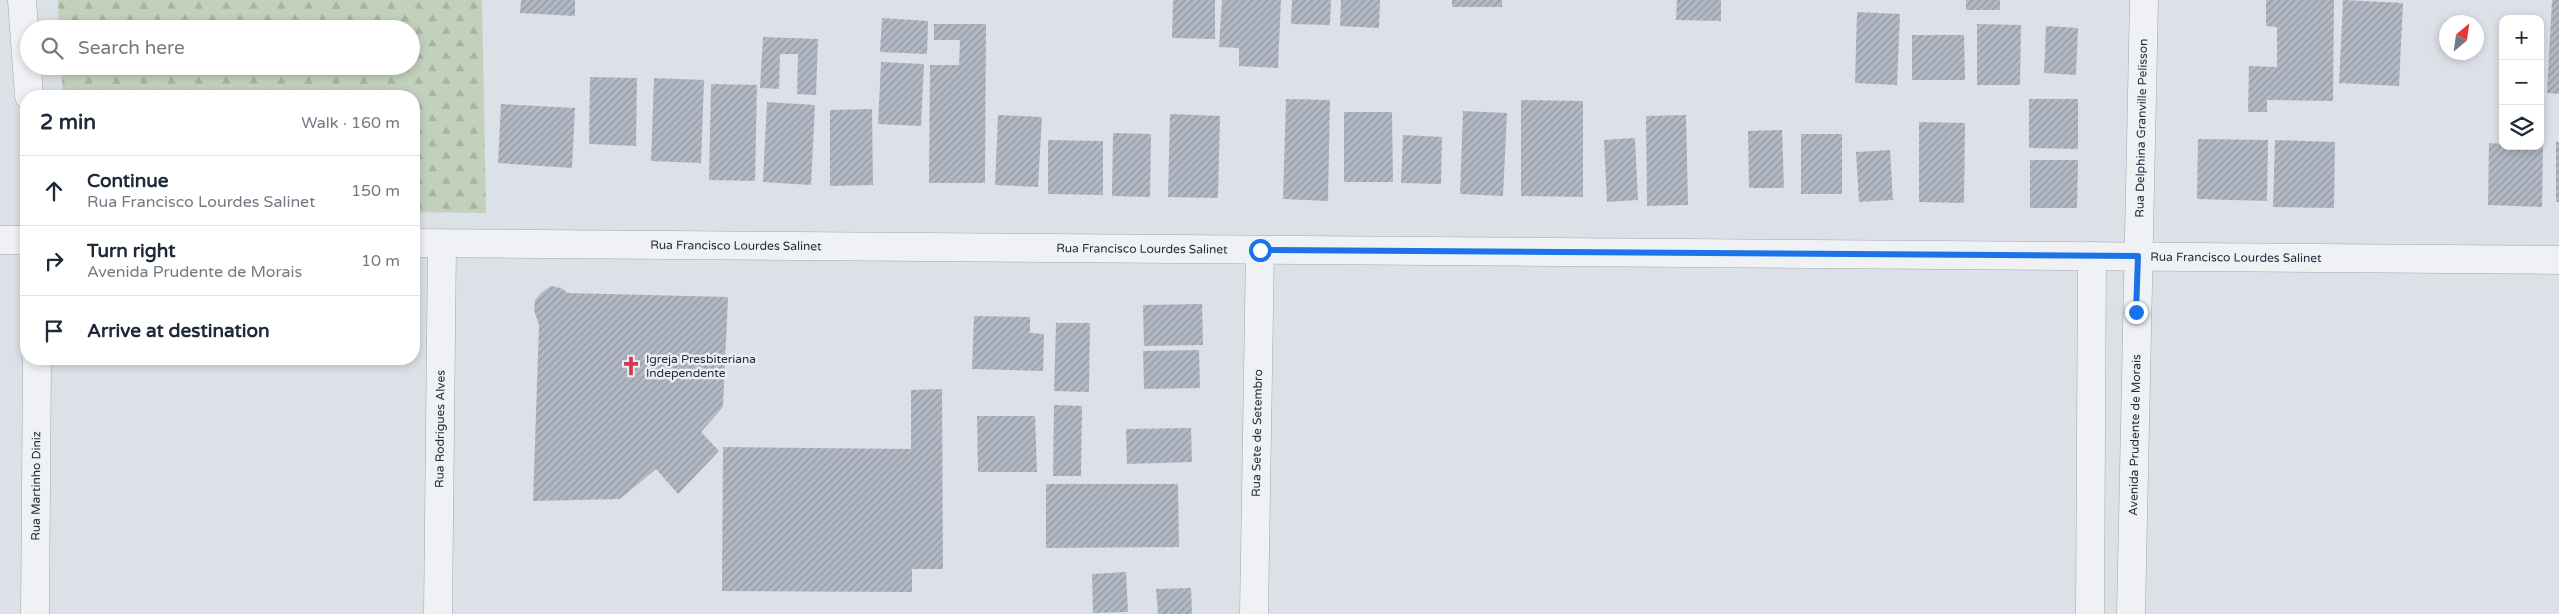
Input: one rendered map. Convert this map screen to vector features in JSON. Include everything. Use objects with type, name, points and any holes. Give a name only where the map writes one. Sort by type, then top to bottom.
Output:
[{"type":"street","points":[[22,0],[23,20]]},
{"type":"street","name":"Rua Delphina Granville Pelisson","points":[[2138,256],[2144,0]]},
{"type":"street","points":[[27,75],[29,90]]},
{"type":"street","points":[[0,240],[20,240]]},
{"type":"street","name":"Rua Francisco Lourdes Salinet","points":[[420,243],[2559,260]]},
{"type":"street","name":"Rua Rodrigues Alves","points":[[438,614],[442,244]]},
{"type":"street","name":"Rua Sete de Setembro","points":[[1254,614],[1260,250]]},
{"type":"street","points":[[2090,614],[2092,256]]},
{"type":"street","name":"Avenida Prudente de Morais","points":[[2131,614],[2138,256]]},
{"type":"street","name":"Rua Martinho Diniz","points":[[35,614],[38,365]]},
{"type":"green space","points":[[58,0],[482,0],[486,213],[420,212],[420,90],[63,90],[62,75],[420,75],[420,20],[59,20]]},
{"type":"building","points":[[521,0],[575,0],[575,16],[520,13]]},
{"type":"building","points":[[1173,0],[1215,0],[1215,39],[1172,38]]},
{"type":"building","points":[[1222,0],[1281,0],[1278,68],[1239,66],[1239,48],[1219,47]]},
{"type":"building","points":[[1292,0],[1331,0],[1330,25],[1291,24]]},
{"type":"building","points":[[1341,0],[1380,0],[1379,28],[1340,26]]},
{"type":"building","points":[[1452,0],[1502,0],[1502,7],[1452,7]]},
{"type":"building","points":[[1677,0],[1721,0],[1721,21],[1676,20]]},
{"type":"building","points":[[1966,0],[2000,0],[2000,10],[1966,10]]},
{"type":"building","points":[[2266,0],[2334,0],[2333,101],[2267,100],[2267,112],[2248,112],[2249,66],[2277,67],[2277,27],[2266,26]]},
{"type":"building","points":[[2343,0],[2403,3],[2399,86],[2339,83]]},
{"type":"building","points":[[2552,0],[2559,0],[2559,94],[2547,93]]},
{"type":"building","points":[[1857,12],[1900,14],[1897,85],[1855,83]]},
{"type":"building","points":[[882,18],[928,21],[927,54],[880,52]]},
{"type":"building","points":[[934,24],[986,24],[985,183],[929,183],[930,65],[959,65],[960,40],[934,40]]},
{"type":"building","points":[[1977,24],[2021,25],[2020,85],[1977,85]]},
{"type":"building","points":[[2046,26],[2078,28],[2076,75],[2044,73]]},
{"type":"building","points":[[1912,35],[1964,35],[1965,80],[1912,80]]},
{"type":"building","points":[[763,37],[818,39],[816,95],[797,94],[798,54],[780,54],[779,89],[760,88]]},
{"type":"building","points":[[881,62],[924,64],[921,126],[878,124]]},
{"type":"building","points":[[590,77],[637,78],[636,146],[589,144]]},
{"type":"building","points":[[654,78],[704,80],[701,163],[651,161]]},
{"type":"building","points":[[711,84],[757,85],[755,181],[709,180]]},
{"type":"building","points":[[1286,99],[1330,100],[1328,201],[1283,199]]},
{"type":"building","points":[[2029,99],[2078,99],[2078,149],[2029,148]]},
{"type":"building","points":[[1521,100],[1583,101],[1583,197],[1521,196]]},
{"type":"building","points":[[767,102],[815,105],[811,185],[763,182]]},
{"type":"building","points":[[501,104],[575,108],[572,168],[498,163]]},
{"type":"building","points":[[872,109],[873,185],[830,186],[830,110]]},
{"type":"building","points":[[1463,111],[1507,113],[1503,196],[1460,194]]},
{"type":"building","points":[[1344,112],[1392,112],[1393,182],[1344,182]]},
{"type":"building","points":[[1170,114],[1220,116],[1218,198],[1168,197]]},
{"type":"building","points":[[998,115],[1042,117],[1038,187],[995,185]]},
{"type":"building","points":[[1686,115],[1688,205],[1647,206],[1646,116]]},
{"type":"building","points":[[1919,122],[1965,123],[1964,203],[1919,202]]},
{"type":"building","points":[[1782,130],[1784,188],[1749,188],[1748,131]]},
{"type":"building","points":[[1113,133],[1151,134],[1150,197],[1112,196]]},
{"type":"building","points":[[1801,134],[1842,134],[1842,194],[1801,194]]},
{"type":"building","points":[[1403,135],[1442,137],[1441,184],[1401,183]]},
{"type":"building","points":[[1635,138],[1638,200],[1607,202],[1604,140]]},
{"type":"building","points":[[2198,139],[2268,140],[2267,201],[2197,199]]},
{"type":"building","points":[[1048,140],[1103,141],[1103,195],[1048,194]]},
{"type":"building","points":[[2275,140],[2335,142],[2334,208],[2273,207]]},
{"type":"building","points":[[2556,142],[2559,142],[2559,202],[2556,202]]},
{"type":"building","points":[[2489,143],[2499,144],[2499,150],[2543,150],[2542,207],[2488,205]]},
{"type":"building","points":[[1890,150],[1893,200],[1859,202],[1856,152]]},
{"type":"building","points":[[2030,160],[2078,160],[2077,208],[2030,208]]},
{"type":"building","name":"Igreja Presbiteriana Independente","points":[[551,286],[561,288],[568,293],[728,297],[723,407],[701,432],[719,451],[678,494],[656,469],[620,499],[533,501],[539,325],[534,310],[535,300]]},
{"type":"building","points":[[1202,304],[1203,345],[1144,346],[1143,305]]},
{"type":"building","points":[[974,316],[1030,317],[1030,333],[1044,334],[1043,371],[972,369]]},
{"type":"building","points":[[1056,323],[1090,323],[1089,392],[1054,391]]},
{"type":"building","points":[[1199,350],[1200,388],[1144,389],[1143,351]]},
{"type":"building","points":[[942,389],[943,569],[912,569],[912,592],[722,591],[723,447],[911,449],[911,390]]},
{"type":"building","points":[[1054,405],[1082,406],[1081,476],[1053,476]]},
{"type":"building","points":[[977,416],[1035,416],[1037,472],[978,472]]},
{"type":"building","points":[[1191,428],[1192,462],[1127,464],[1126,429]]},
{"type":"building","points":[[1046,484],[1178,484],[1179,547],[1046,548]]},
{"type":"building","points":[[1126,572],[1128,612],[1093,613],[1092,574]]},
{"type":"building","points":[[1191,588],[1192,614],[1158,614],[1156,589]]},
{"type":"place","name":"Igreja Presbiteriana Independente","points":[[631,366]]},
{"type":"route","points":[[1260,250],[2138,256],[2136,312]]}]
